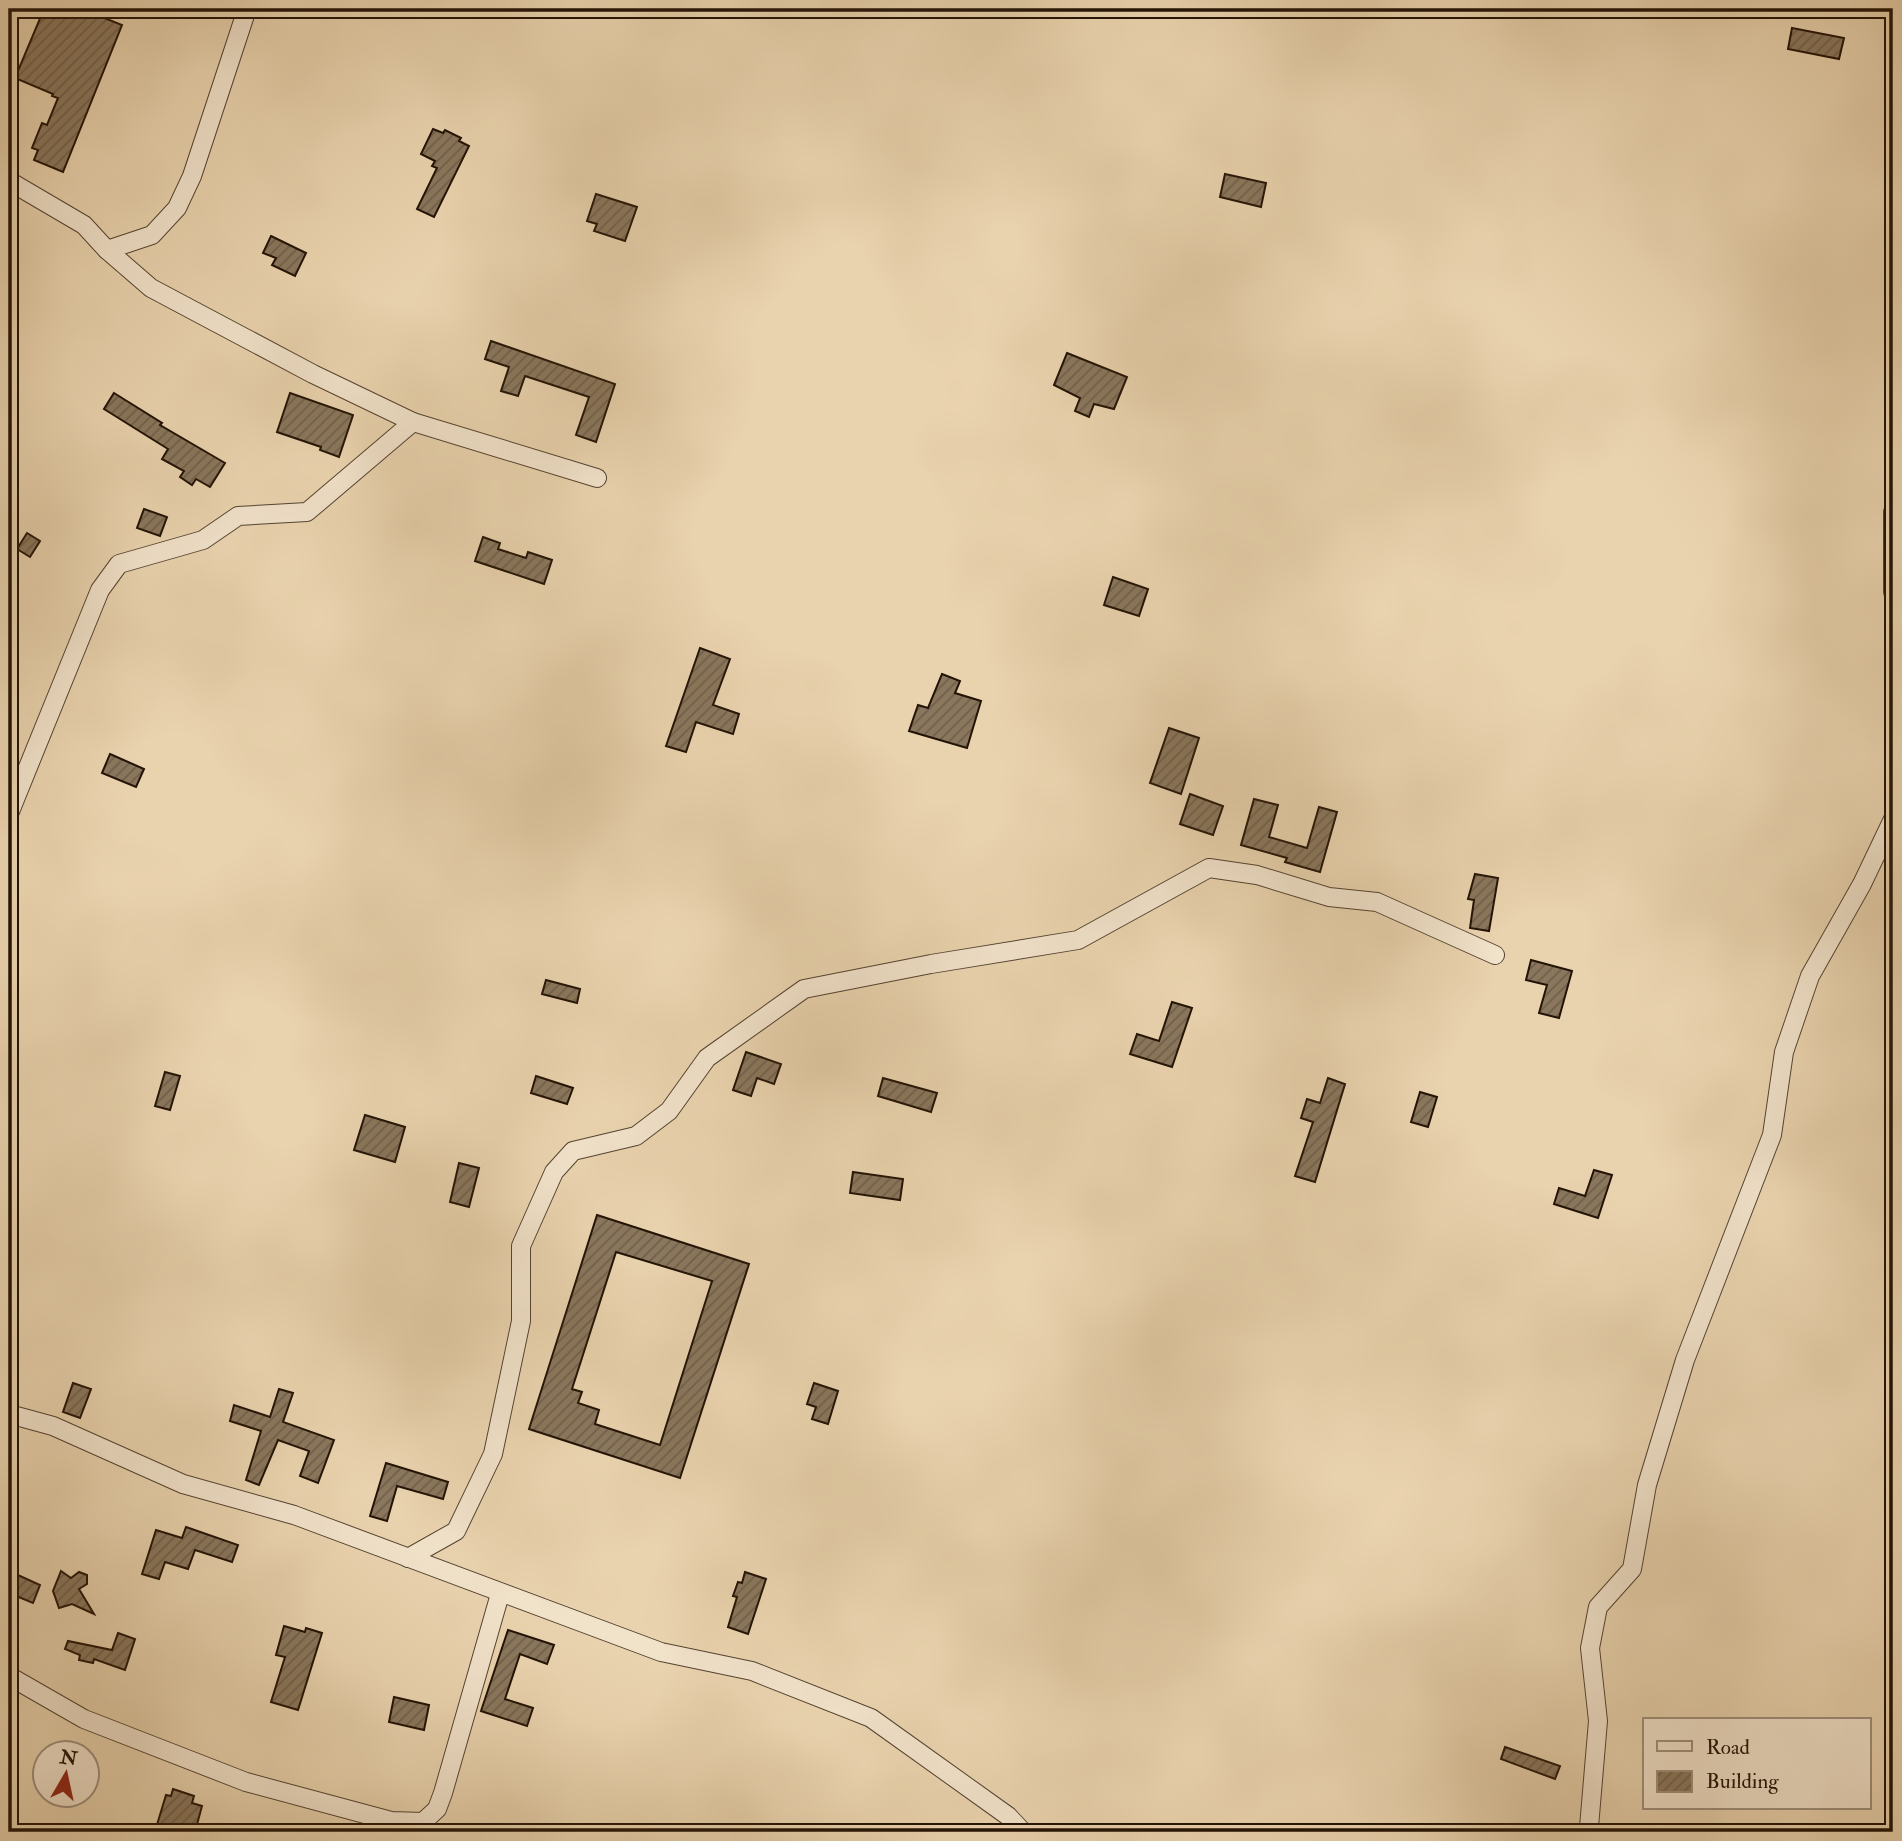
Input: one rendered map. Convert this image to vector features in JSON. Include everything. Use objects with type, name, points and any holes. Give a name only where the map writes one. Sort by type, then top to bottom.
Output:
[{"type":"street","points":[[107,250],[152,235],[177,208],[192,176],[247,9]]},
{"type":"street","points":[[9,181],[84,225],[107,250],[151,288],[313,374],[413,422],[597,478]]},
{"type":"street","points":[[9,814],[100,590],[119,564],[203,540],[238,516],[307,512],[413,422]]},
{"type":"street","points":[[1893,512],[1893,592]]},
{"type":"street","points":[[1590,1832],[1598,1721],[1590,1648],[1598,1607],[1632,1569],[1647,1485],[1685,1360],[1772,1135],[1784,1052],[1810,976],[1893,819]]},
{"type":"street","points":[[408,1558],[456,1531],[493,1454],[521,1321],[521,1246],[554,1172],[573,1151],[636,1136],[669,1111],[708,1058],[804,989],[931,964],[1078,940],[1209,868],[1257,875],[1329,897],[1377,902],[1495,955]]},
{"type":"street","points":[[9,1414],[53,1426],[183,1484],[294,1514],[500,1594],[661,1652],[752,1671],[872,1718],[1008,1816],[1023,1832]]},
{"type":"street","points":[[9,1676],[84,1719],[246,1782],[392,1827],[423,1822],[437,1810],[500,1594]]},
{"type":"building","points":[[44,9],[82,9],[122,25],[63,172],[34,160],[38,150],[32,148],[42,123],[47,125],[58,98],[15,78]]},
{"type":"building","points":[[1792,28],[1844,38],[1839,59],[1788,49]]},
{"type":"building","points":[[433,129],[443,133],[445,130],[461,138],[459,141],[469,146],[434,217],[417,209],[437,168],[432,166],[435,161],[421,154]]},
{"type":"building","points":[[1225,174],[1266,183],[1261,207],[1220,197]]},
{"type":"building","points":[[596,194],[637,207],[625,241],[594,231],[597,224],[587,221]]},
{"type":"building","points":[[271,236],[306,253],[295,276],[272,265],[276,258],[263,253]]},
{"type":"building","points":[[491,341],[615,384],[596,442],[576,435],[589,397],[525,376],[518,396],[501,391],[509,367],[485,359]]},
{"type":"building","points":[[1067,353],[1127,377],[1114,409],[1094,404],[1089,417],[1075,411],[1080,398],[1054,385]]},
{"type":"building","points":[[114,393],[162,423],[160,425],[225,463],[210,487],[196,479],[192,485],[180,477],[184,471],[162,459],[168,449],[104,409]]},
{"type":"building","points":[[290,393],[353,415],[339,457],[320,450],[321,447],[277,432]]},
{"type":"building","points":[[144,509],[167,517],[160,536],[137,528]]},
{"type":"building","points":[[27,533],[40,541],[30,557],[17,549]]},
{"type":"building","points":[[483,537],[500,543],[498,549],[526,558],[528,552],[552,560],[544,584],[475,561]]},
{"type":"building","points":[[1113,577],[1148,589],[1139,616],[1104,605]]},
{"type":"building","points":[[700,648],[730,659],[713,705],[739,714],[733,734],[696,722],[686,752],[666,746]]},
{"type":"building","points":[[942,674],[960,681],[955,693],[981,701],[967,748],[909,731],[918,705],[928,708]]},
{"type":"building","points":[[1169,728],[1199,738],[1181,794],[1150,783]]},
{"type":"building","points":[[110,754],[144,769],[136,787],[102,773]]},
{"type":"building","points":[[1190,794],[1223,806],[1213,835],[1180,824]]},
{"type":"building","points":[[1254,799],[1278,805],[1269,837],[1307,848],[1319,807],[1337,812],[1320,872],[1285,862],[1287,858],[1241,845]]},
{"type":"building","points":[[1475,874],[1498,878],[1489,931],[1470,928],[1474,900],[1468,899]]},
{"type":"building","points":[[1531,960],[1572,971],[1559,1018],[1539,1013],[1547,985],[1526,980]]},
{"type":"building","points":[[546,980],[580,989],[577,1003],[542,994]]},
{"type":"building","points":[[1172,1002],[1192,1008],[1172,1067],[1130,1054],[1137,1034],[1159,1041]]},
{"type":"building","points":[[746,1052],[781,1064],[774,1084],[757,1078],[751,1096],[733,1090]]},
{"type":"building","points":[[165,1072],[180,1076],[170,1110],[155,1106]]},
{"type":"building","points":[[536,1076],[573,1088],[567,1104],[531,1093]]},
{"type":"building","points":[[883,1078],[937,1093],[931,1112],[878,1096]]},
{"type":"building","points":[[1328,1078],[1345,1084],[1315,1182],[1295,1176],[1313,1122],[1301,1118],[1307,1099],[1320,1103]]},
{"type":"building","points":[[1420,1092],[1437,1097],[1428,1127],[1411,1122]]},
{"type":"building","points":[[365,1115],[405,1127],[395,1162],[354,1150]]},
{"type":"building","points":[[459,1163],[479,1168],[469,1207],[450,1202]]},
{"type":"building","points":[[1594,1170],[1612,1175],[1598,1218],[1554,1204],[1559,1188],[1585,1196]]},
{"type":"building","points":[[853,1172],[903,1179],[900,1200],[850,1193]]},
{"type":"building","points":[[597,1215],[749,1264],[680,1478],[529,1429]],"holes":[[[616,1252],[712,1281],[660,1445],[595,1424],[599,1410],[578,1403],[582,1392],[572,1389]]]},
{"type":"building","points":[[73,1383],[91,1389],[80,1418],[63,1412]]},
{"type":"building","points":[[814,1383],[838,1391],[828,1424],[812,1419],[816,1407],[807,1404]]},
{"type":"building","points":[[279,1389],[293,1393],[283,1422],[334,1440],[318,1483],[300,1476],[309,1451],[278,1440],[259,1485],[246,1480],[261,1431],[230,1421],[234,1405],[270,1417]]},
{"type":"building","points":[[386,1463],[448,1482],[443,1499],[397,1486],[387,1521],[370,1516]]},
{"type":"building","points":[[186,1527],[238,1545],[232,1562],[195,1550],[188,1569],[165,1562],[159,1579],[142,1574],[156,1530],[182,1538]]},
{"type":"building","points":[[9,1571],[40,1585],[33,1603],[9,1593]]},
{"type":"building","points":[[61,1571],[71,1578],[79,1572],[87,1575],[87,1584],[79,1589],[94,1614],[72,1604],[59,1608],[53,1591]]},
{"type":"building","points":[[745,1572],[766,1579],[748,1634],[728,1627],[737,1597],[733,1596],[738,1582],[742,1583]]},
{"type":"building","points":[[284,1626],[322,1633],[298,1710],[271,1702],[285,1657],[276,1655]]},
{"type":"building","points":[[508,1630],[554,1645],[547,1664],[520,1654],[505,1699],[533,1708],[527,1726],[481,1711]]},
{"type":"building","points":[[118,1633],[135,1639],[125,1670],[94,1659],[93,1663],[79,1660],[80,1655],[65,1649],[68,1641],[112,1650]]},
{"type":"building","points":[[394,1697],[429,1705],[424,1730],[389,1722]]},
{"type":"building","points":[[1505,1747],[1560,1766],[1555,1779],[1501,1759]]},
{"type":"building","points":[[173,1789],[194,1796],[192,1803],[202,1806],[195,1832],[169,1832],[156,1828],[166,1795],[171,1796]]}]
